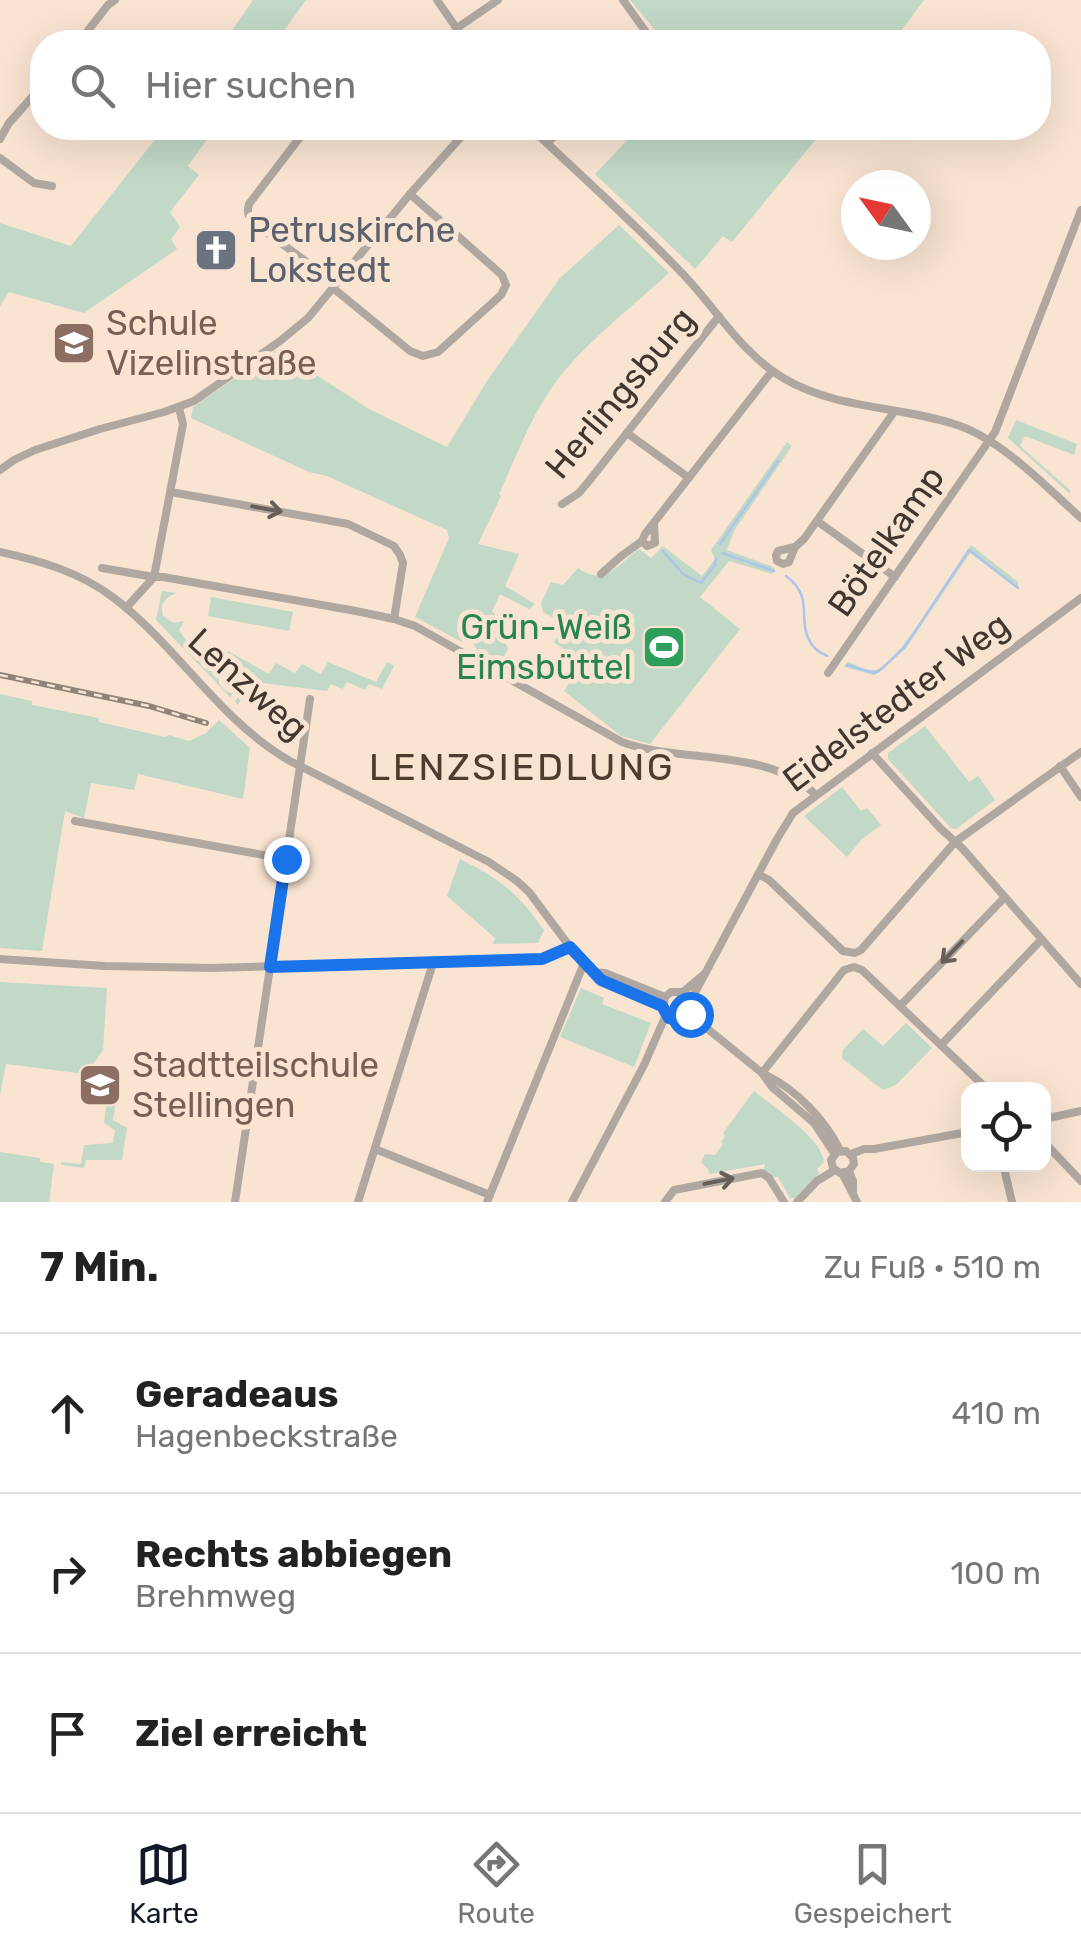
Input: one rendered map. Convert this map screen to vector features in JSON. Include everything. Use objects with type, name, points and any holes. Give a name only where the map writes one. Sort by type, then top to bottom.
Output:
[{"type":"street","points":[[91,30],[116,0]]},
{"type":"street","points":[[437,0],[457,28],[498,0]]},
{"type":"street","points":[[623,0],[645,30]]},
{"type":"street","points":[[0,139],[30,99]]},
{"type":"street","points":[[0,116],[9,123]]},
{"type":"street","points":[[298,140],[249,204],[249,218],[410,351],[423,356],[438,352],[502,296],[506,285],[502,275],[410,194]]},
{"type":"street","points":[[0,470],[24,454],[47,446],[179,408],[280,341],[308,318],[456,140]]},
{"type":"street","points":[[544,140],[679,269],[751,353],[772,371],[816,393],[973,432],[1081,518]]},
{"type":"street","points":[[547,143],[550,140]]},
{"type":"street","points":[[0,158],[34,183],[52,186]]},
{"type":"street","name":"Bötelkamp","points":[[828,673],[1000,422],[1081,210]]},
{"type":"street","name":"Herlingsburg","points":[[562,504],[578,493],[720,316]]},
{"type":"street","points":[[601,574],[642,542],[644,534],[772,371]]},
{"type":"street","points":[[126,608],[154,577],[183,424],[179,408]]},
{"type":"street","points":[[794,547],[804,539],[894,412]]},
{"type":"street","points":[[627,433],[689,478]]},
{"type":"street","points":[[172,492],[348,524],[389,543],[403,563],[394,619]]},
{"type":"street","points":[[817,521],[896,577]]},
{"type":"street","name":"Lenzweg","points":[[0,552],[64,568],[91,583],[126,608],[242,726],[300,766],[508,874],[529,892],[570,947],[601,980],[666,1009]]},
{"type":"street","points":[[102,568],[394,619],[436,636],[622,742],[655,752],[747,763],[795,778],[816,795]]},
{"type":"street","name":"Eidelstedter Weg","points":[[692,1000],[788,820],[816,795],[1081,598]]},
{"type":"street","points":[[235,1202],[310,699]]},
{"type":"street","points":[[758,874],[843,951],[853,954],[861,950],[955,842],[1081,752]]},
{"type":"street","points":[[872,753],[1081,984]]},
{"type":"street","points":[[1060,766],[1081,797]]},
{"type":"street","points":[[75,822],[286,859]]},
{"type":"street","points":[[900,1006],[1004,898]]},
{"type":"street","points":[[942,1045],[1041,940]]},
{"type":"street","points":[[0,960],[105,966],[270,967],[542,959],[570,947]]},
{"type":"street","points":[[358,1202],[433,962]]},
{"type":"street","points":[[375,1148],[489,1199],[584,963]]},
{"type":"street","points":[[762,1073],[850,967],[859,968],[980,1082]]},
{"type":"street","name":"Eidelstedter Weg","points":[[683,992],[706,972]]},
{"type":"street","points":[[572,1202],[658,1038],[675,991],[692,1000],[692,1010],[709,1030],[762,1073],[838,1152],[852,1157]]},
{"type":"street","points":[[666,1009],[709,1030]]},
{"type":"street","points":[[683,1020],[692,1010]]},
{"type":"street","points":[[1051,1117],[1081,1111]]},
{"type":"street","points":[[797,1202],[817,1180],[842,1172],[861,1150],[961,1133]]},
{"type":"street","points":[[1051,1149],[1081,1181]]},
{"type":"street","points":[[838,1152],[831,1163],[842,1172],[857,1202]]},
{"type":"street","points":[[1005,1172],[1012,1202]]},
{"type":"street","points":[[666,1202],[674,1190],[762,1174],[770,1178],[784,1202]]},
{"type":"green space","points":[[253,0],[306,0],[285,30],[232,30]]},
{"type":"green space","points":[[630,0],[924,0],[902,30],[655,30]]},
{"type":"green space","points":[[155,140],[206,140],[188,166],[199,175],[170,212],[180,227],[171,239],[177,249],[84,313],[9,292],[0,306],[0,223],[71,246]]},
{"type":"green space","points":[[628,140],[815,140],[732,242],[723,236],[695,269],[595,174]]},
{"type":"green space","points":[[619,225],[669,273],[587,346],[558,379],[534,418],[499,494],[478,544],[519,554],[505,586],[535,604],[529,609],[500,594],[492,612],[497,616],[508,649],[501,663],[477,650],[473,643],[460,641],[415,617],[449,538],[447,530],[191,418],[193,407],[282,346],[296,362],[369,409],[447,447],[487,381],[560,278]]},
{"type":"green space","points":[[1016,420],[1077,444],[1074,455],[1025,436],[1020,446],[1070,494],[1008,438]]},
{"type":"green space","name":"Grün-Weiß Eimsbüttel","points":[[787,442],[792,446],[734,531],[727,550],[775,569],[772,574],[729,561],[700,597],[740,629],[650,744],[621,736],[564,691],[579,667],[566,660],[563,649],[554,642],[565,625],[543,612],[541,603],[551,582],[563,585],[578,568],[603,575],[639,549],[651,558],[663,546],[702,576],[715,559],[711,550]]},
{"type":"green space","points":[[971,545],[1018,582],[1018,588],[970,553],[906,648],[874,675],[844,667],[848,662],[875,670],[889,661],[914,631]]},
{"type":"green space","points":[[162,591],[177,593],[163,603],[163,616],[174,623],[184,621],[179,630],[187,642],[220,663],[228,651],[269,674],[276,663],[295,673],[302,664],[321,674],[328,662],[376,682],[387,662],[394,666],[382,689],[369,684],[365,690],[347,682],[342,689],[331,684],[327,691],[255,682],[238,705],[235,701],[246,683],[246,671],[232,667],[219,677],[220,686],[232,694],[231,698],[156,620]]},
{"type":"green space","points":[[211,597],[293,612],[289,631],[208,616]]},
{"type":"green space","points":[[0,694],[32,701],[32,705],[99,718],[99,722],[189,741],[206,733],[219,720],[250,748],[243,799],[138,774],[134,790],[91,783],[84,818],[65,811],[42,951],[0,948]]},
{"type":"green space","points":[[925,726],[969,782],[978,776],[995,800],[956,829],[888,759],[888,753]]},
{"type":"green space","points":[[842,787],[861,811],[867,808],[881,825],[847,857],[804,816]]},
{"type":"green space","points":[[460,859],[497,880],[526,906],[544,930],[538,943],[493,944],[495,938],[447,896]]},
{"type":"green space","points":[[0,982],[107,988],[103,1050],[86,1074],[6,1064],[0,1096]]},
{"type":"green space","points":[[581,988],[604,998],[602,1004],[651,1023],[634,1067],[560,1037]]},
{"type":"green space","points":[[906,1023],[932,1048],[896,1085],[883,1090],[842,1058],[843,1050],[863,1029],[883,1046]]},
{"type":"green space","points":[[92,1086],[109,1088],[116,1099],[113,1120],[127,1128],[122,1160],[86,1160],[84,1168],[61,1165],[81,1164],[84,1145],[113,1143],[115,1130],[104,1123],[107,1098],[105,1094],[91,1093]]},
{"type":"green space","points":[[754,1091],[806,1133],[821,1153],[824,1162],[817,1169],[819,1174],[795,1198],[790,1198],[778,1177],[771,1177],[764,1170],[765,1164],[709,1174],[701,1162],[705,1154],[715,1155],[723,1144],[723,1133]]},
{"type":"green space","points":[[0,1152],[54,1164],[49,1202],[0,1202]]},
{"type":"waterway","points":[[720,544],[778,461]]},
{"type":"waterway","points":[[847,665],[874,673],[904,648],[969,550],[1018,588]]},
{"type":"waterway","points":[[663,551],[683,574],[701,583],[716,559]]},
{"type":"waterway","points":[[722,553],[774,571]]},
{"type":"waterway","points":[[786,576],[801,593],[808,637],[827,656]]},
{"type":"railway","points":[[0,675],[149,706],[206,723]]},
{"type":"place","name":"Petruskirche Lokstedt","points":[[216,250]]},
{"type":"place","name":"Schule Vizelinstraße","points":[[74,343]]},
{"type":"place","name":"Grün-Weiß Eimsbüttel","points":[[664,647]]},
{"type":"place","name":"Stadtteilschule Stellingen","points":[[100,1085]]},
{"type":"district","name":"LENZSIEDLUNG","points":[[522,767]]},
{"type":"route","points":[[286,859],[270,967],[542,959],[570,947],[601,980],[662,1006],[672,1020],[690,1014]]}]
